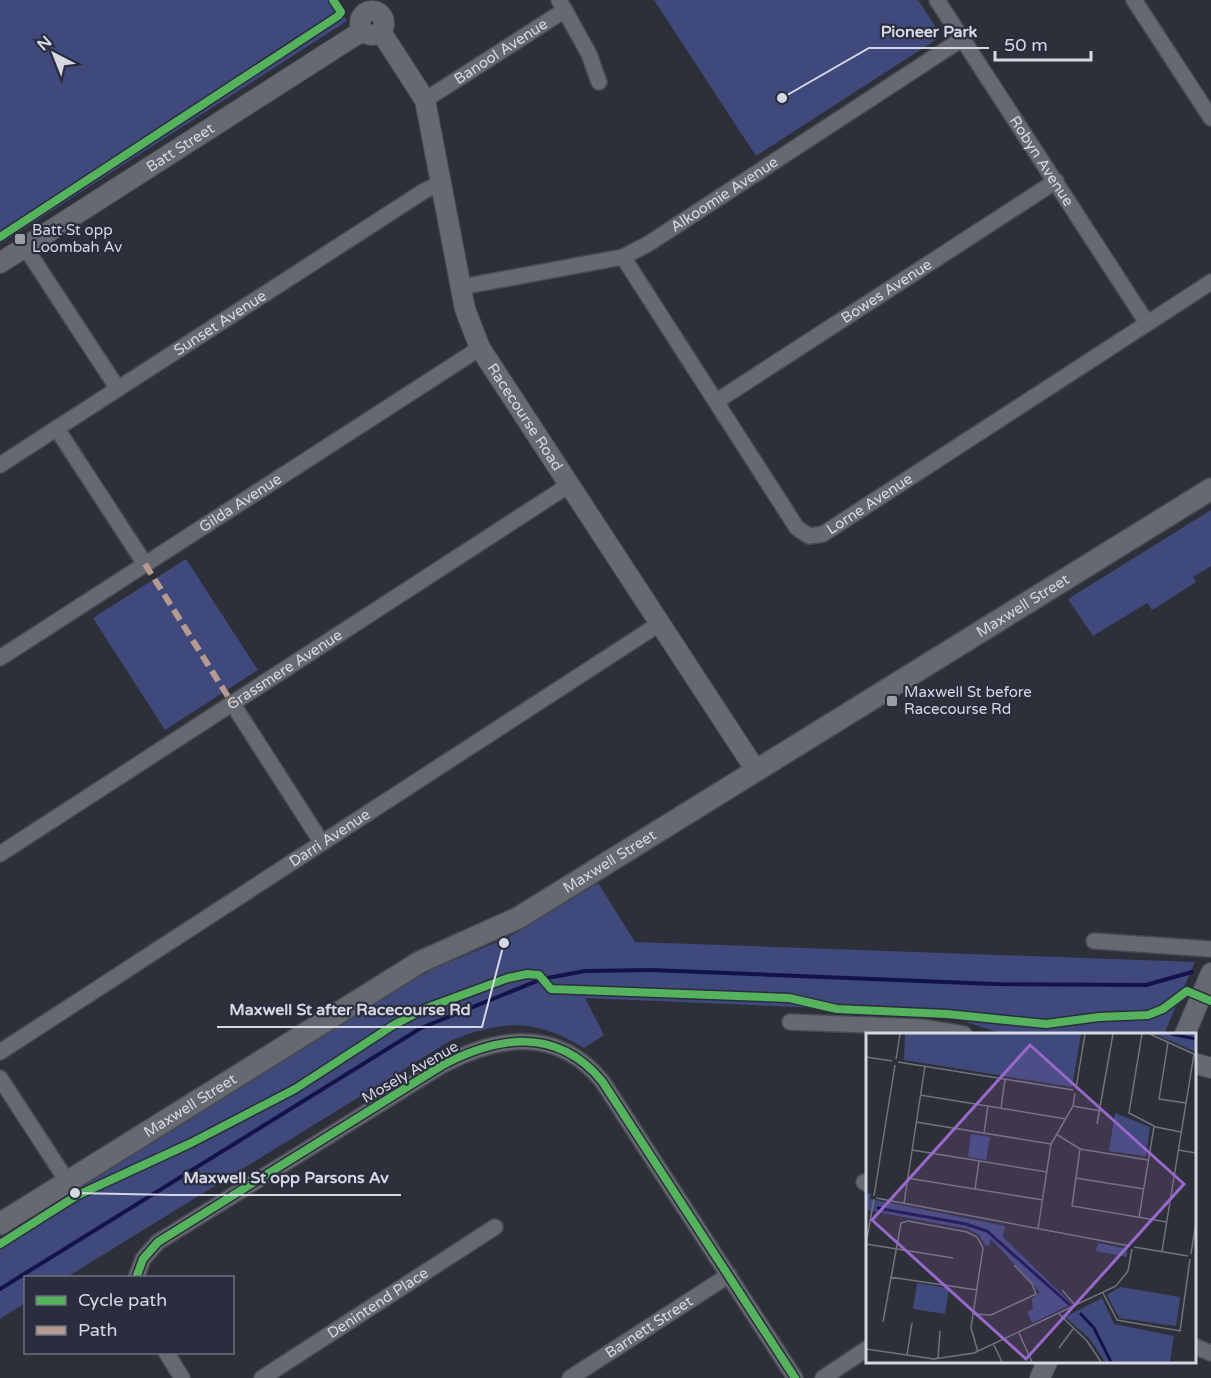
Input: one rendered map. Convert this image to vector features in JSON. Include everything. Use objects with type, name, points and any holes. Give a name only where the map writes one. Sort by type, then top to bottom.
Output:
[{"type":"main road","name":"Maxwell Street","points":[[0,1224],[420,962],[518,918],[754,769],[1211,489]]},
{"type":"street","name":"Robyn Avenue","points":[[937,0],[1147,323]]},
{"type":"street","points":[[1134,0],[1211,118]]},
{"type":"street","points":[[562,5],[589,54],[598,82]]},
{"type":"street","name":"Banool Avenue","points":[[426,100],[562,5]]},
{"type":"street","points":[[364,6],[360,20],[372,32]]},
{"type":"street","name":"Racecourse Road","points":[[372,32],[426,100],[467,320],[480,348],[754,769]]},
{"type":"street","name":"Batt Street","points":[[0,263],[372,32]]},
{"type":"street","name":"Alkoomie Avenue","points":[[461,287],[623,257],[648,244],[962,39]]},
{"type":"street","name":"Bowes Avenue","points":[[717,401],[1056,181]]},
{"type":"street","name":"Sunset Avenue","points":[[0,465],[424,191],[442,183]]},
{"type":"street","points":[[25,247],[118,388]]},
{"type":"street","name":"Lorne Avenue","points":[[623,257],[797,528],[805,535],[819,535],[1211,282]]},
{"type":"street","name":"Gilda Avenue","points":[[0,658],[480,348]]},
{"type":"street","points":[[57,429],[145,564]]},
{"type":"street","name":"Grassmere Avenue","points":[[0,854],[569,485]]},
{"type":"street","name":"Darri Avenue","points":[[0,1052],[659,624]]},
{"type":"street","points":[[232,703],[322,843]]},
{"type":"street","points":[[1094,941],[1211,949]]},
{"type":"street","points":[[1186,1033],[1211,973]]},
{"type":"street","points":[[789,1022],[921,1027],[953,1033]]},
{"type":"street","name":"Mosely Avenue","points":[[137,1276],[143,1259],[158,1242],[411,1085],[468,1053],[518,1041],[559,1049],[576,1057],[596,1074],[795,1378]]},
{"type":"street","points":[[1196,1064],[1211,1068]]},
{"type":"street","points":[[0,1078],[67,1181]]},
{"type":"street","name":"Denintend Place","points":[[262,1378],[495,1227]]},
{"type":"street","name":"Barnett Street","points":[[570,1378],[729,1275]]},
{"type":"street","points":[[1196,1347],[1211,1353]]},
{"type":"street","points":[[823,1378],[866,1349]]},
{"type":"street","points":[[167,1354],[182,1378]]},
{"type":"street","points":[[1040,1378],[1047,1363]]},
{"type":"shaded area","points":[[0,0],[333,0],[347,21],[0,244]]},
{"type":"shaded area","points":[[654,0],[918,0],[937,29],[934,41],[756,156]]},
{"type":"shaded area","points":[[1211,510],[1211,566],[1193,577],[1196,582],[1152,610],[1147,603],[1093,636],[1068,599]]},
{"type":"shaded area","points":[[186,559],[258,670],[165,730],[93,618]]},
{"type":"shaded area","points":[[598,883],[635,942],[1195,962],[1164,1033],[1000,1033],[939,1013],[585,998],[604,1035],[584,1048],[550,1031],[518,1025],[486,1029],[450,1041],[69,1276],[24,1276],[24,1304],[0,1319],[0,1238],[407,984],[433,969],[509,937]]},
{"type":"waterway","points":[[0,1289],[421,1028],[542,979],[585,971],[651,970],[994,984],[1146,985],[1192,972]]},
{"type":"marked path","points":[[145,564],[232,703]]},
{"type":"cycle path","points":[[0,237],[338,16],[341,12],[333,0]]},
{"type":"cycle path","points":[[0,1244],[76,1196],[191,1143],[295,1089],[392,1026],[424,1009],[508,978],[527,974],[539,975],[551,989],[789,998],[837,1009],[947,1014],[1046,1024],[1099,1017],[1148,1015],[1163,1009],[1187,991],[1211,1001]]},
{"type":"cycle path","points":[[137,1276],[143,1259],[158,1242],[441,1066],[483,1048],[504,1043],[546,1044],[565,1051],[584,1063],[602,1081],[795,1378]]},
{"type":"place","name":"Pioneer Park","points":[[782,98]]},
{"type":"place","name":"Batt St opp Loombah Av","points":[[20,239]]},
{"type":"place","name":"Maxwell St before Racecourse Rd","points":[[892,701]]},
{"type":"place","name":"Maxwell St after Racecourse Rd","points":[[504,943]]},
{"type":"place","name":"Maxwell St opp Parsons Av","points":[[75,1193]]}]
